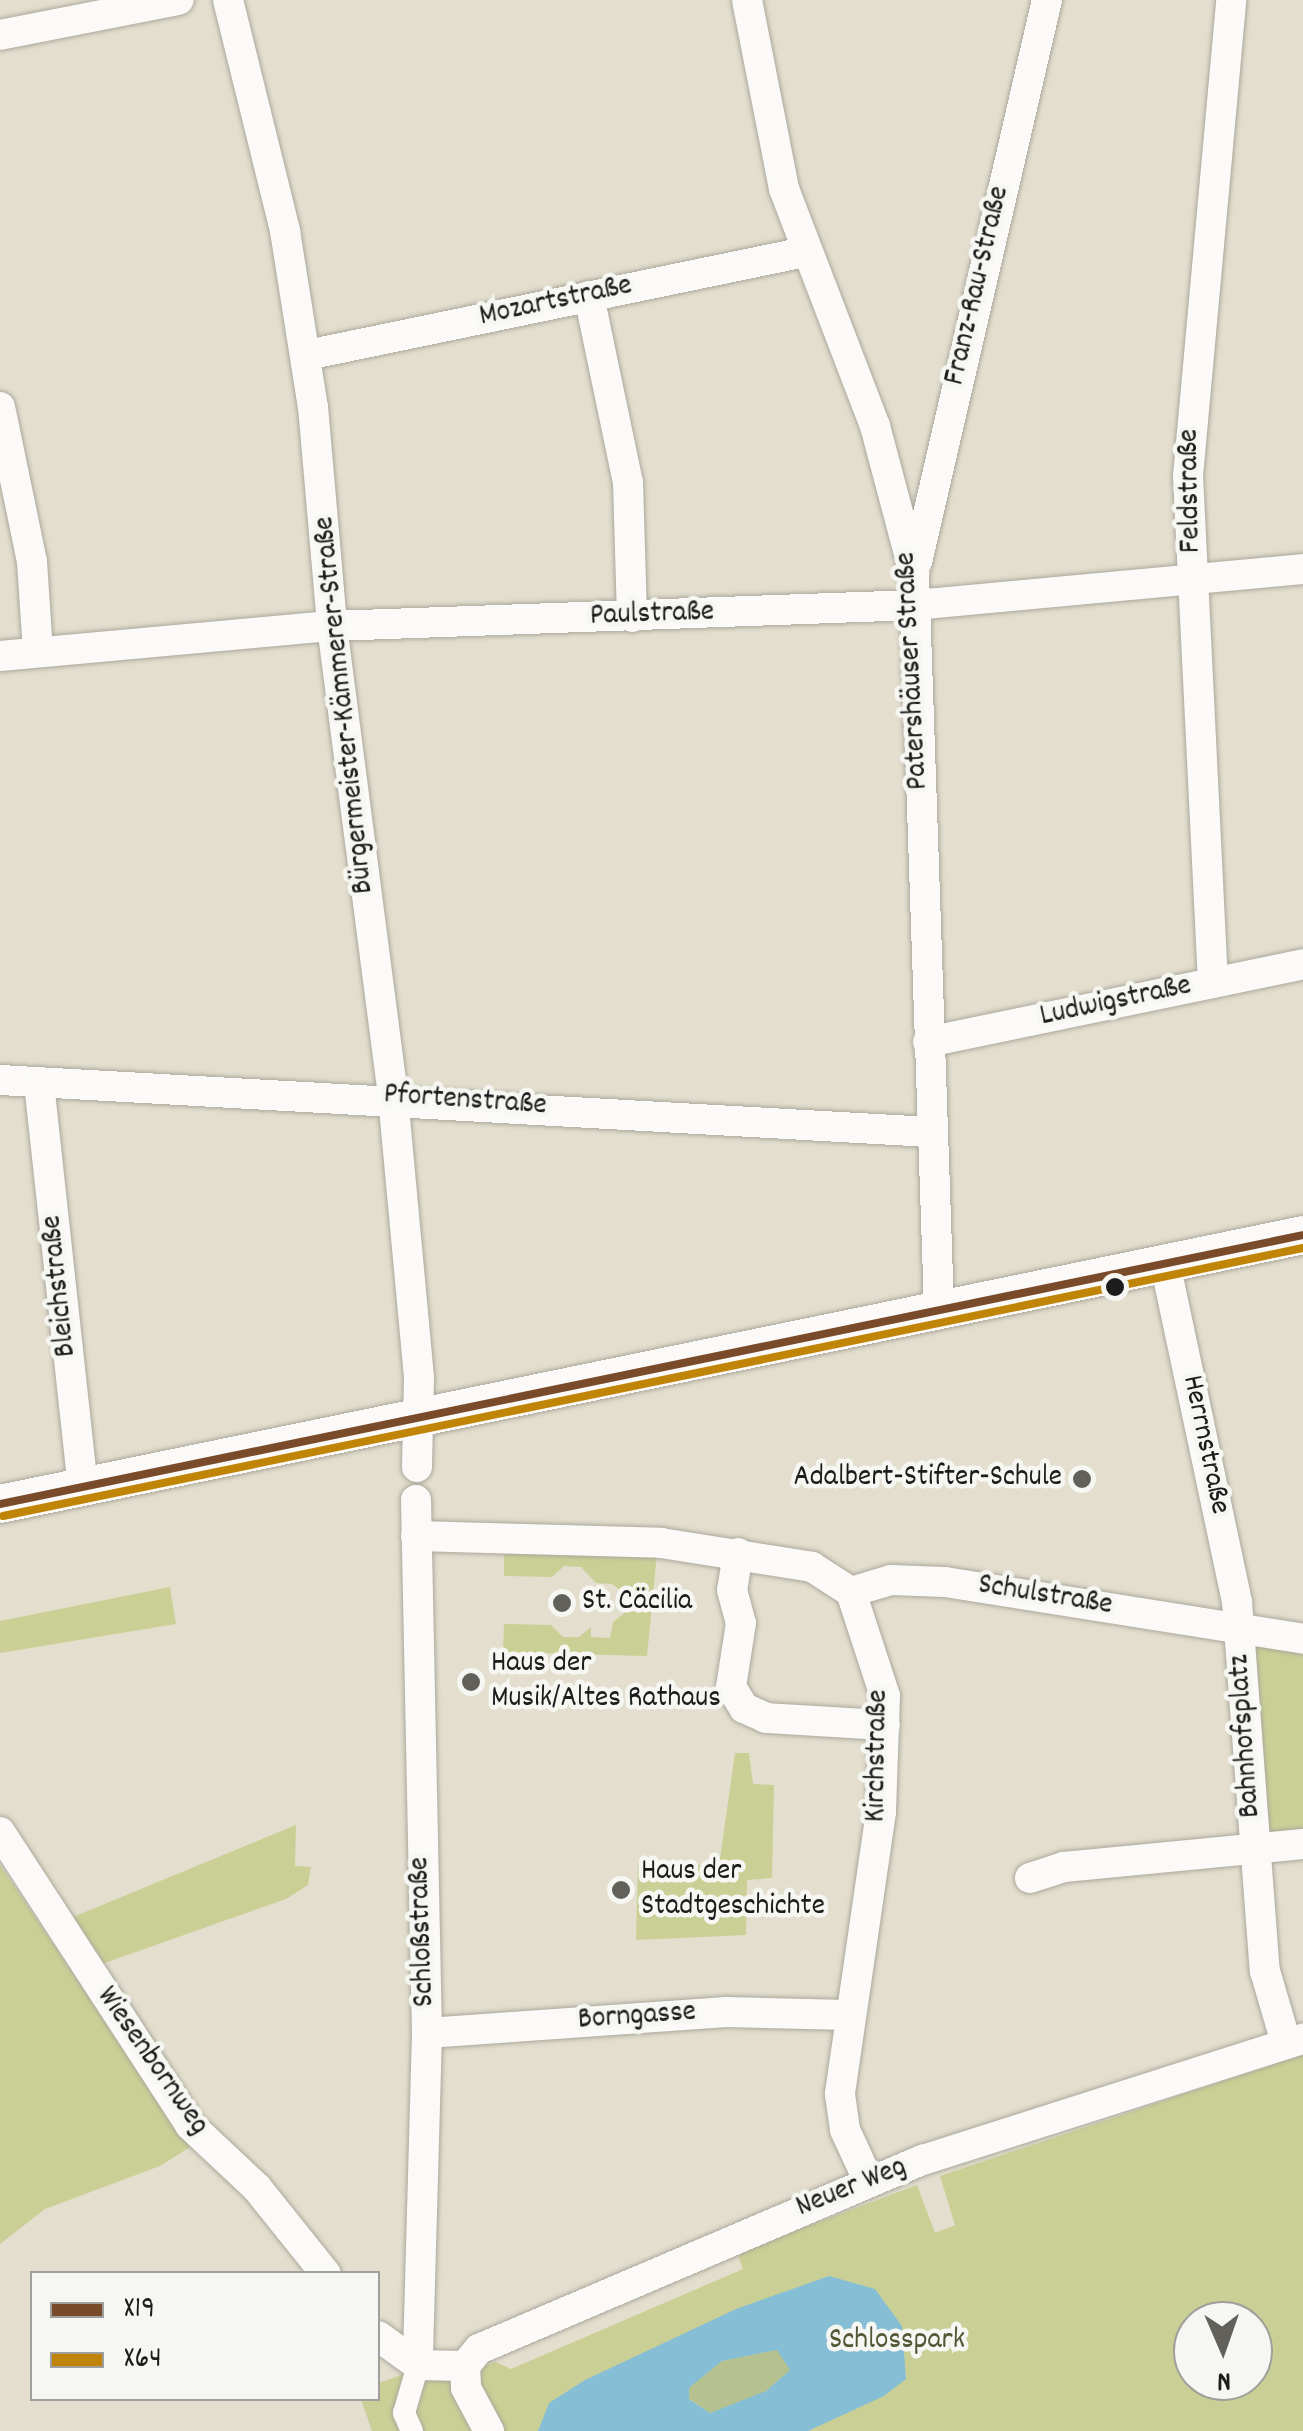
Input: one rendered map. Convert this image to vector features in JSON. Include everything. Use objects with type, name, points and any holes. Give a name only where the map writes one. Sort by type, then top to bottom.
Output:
[{"type":"street","points":[[18,21],[179,0]]},
{"type":"street","name":"Bürgermeister-Kämmerer-Straße","points":[[228,0],[285,231],[307,355],[332,626],[392,1097],[419,1418]]},
{"type":"street","name":"Patershäuser Straße","points":[[747,0],[772,145],[805,252],[875,426],[914,573],[930,1132],[939,1308]]},
{"type":"street","name":"Franz-Rau-Straße","points":[[914,573],[1047,0]]},
{"type":"street","name":"Feldstraße","points":[[1213,983],[1194,580],[1190,402],[1231,0]]},
{"type":"street","name":"Mozartstraße","points":[[307,355],[805,252]]},
{"type":"street","points":[[589,296],[628,482],[632,617]]},
{"type":"street","points":[[0,407],[32,562],[38,652]]},
{"type":"street","name":"Paulstraße","points":[[0,656],[332,626],[915,605],[1303,569]]},
{"type":"street","name":"Ludwigstraße","points":[[928,1042],[1303,964]]},
{"type":"street","name":"Pfortenstraße","points":[[0,1080],[392,1097],[930,1132]]},
{"type":"street","name":"Bleichstraße","points":[[38,1084],[83,1488]]},
{"type":"street","points":[[0,1504],[1303,1236]]},
{"type":"street","name":"Herrnstraße","points":[[1166,1263],[1240,1628]]},
{"type":"street","points":[[417,1467],[419,1418]]},
{"type":"street","name":"Schloßstraße","points":[[416,1500],[427,2033],[418,2365]]},
{"type":"street","points":[[416,1536],[586,1538],[738,1554],[812,1567],[851,1592]]},
{"type":"street","points":[[738,1554],[732,1590],[741,1623],[732,1687],[744,1708],[766,1718],[886,1725]]},
{"type":"street","name":"Schulstraße","points":[[851,1592],[920,1579],[1240,1628]]},
{"type":"street","name":"Kirchstraße","points":[[851,1592],[880,1673],[886,1725],[881,1812],[848,2016],[841,2114],[869,2182]]},
{"type":"street","name":"Bahnhofsplatz","points":[[1254,1848],[1240,1628],[1303,1639]]},
{"type":"street","name":"Wiesenbornweg","points":[[0,1832],[190,2126],[256,2188],[324,2271]]},
{"type":"street","points":[[1030,1878],[1064,1867],[1303,1844]]},
{"type":"street","points":[[1254,1848],[1265,1971],[1294,2041]]},
{"type":"street","name":"Borngasse","points":[[427,2033],[726,2012],[848,2016]]},
{"type":"street","name":"Neuer Weg","points":[[464,2366],[479,2350],[869,2182],[1294,2041]]},
{"type":"street","points":[[380,2337],[418,2365],[464,2366],[466,2388],[489,2431]]},
{"type":"street","points":[[412,2431],[404,2413],[418,2365]]},
{"type":"green space","points":[[504,1548],[657,1553],[647,1656],[503,1652],[504,1624],[551,1625],[563,1637],[579,1637],[591,1627],[591,1637],[610,1638],[613,1622],[627,1611],[626,1594],[612,1584],[596,1583],[581,1567],[564,1566],[552,1577],[504,1576]]},
{"type":"green space","points":[[170,1587],[176,1624],[0,1653],[0,1621]]},
{"type":"green space","points":[[1254,1640],[1303,1648],[1303,1831],[1266,1834]]},
{"type":"green space","points":[[735,1753],[749,1753],[753,1784],[774,1785],[772,1878],[747,1880],[746,1935],[636,1940],[638,1863],[719,1866]]},
{"type":"green space","points":[[296,1825],[295,1866],[311,1867],[308,1885],[286,1899],[102,1964],[73,1917]]},
{"type":"green space","points":[[0,1865],[190,2147],[160,2166],[45,2209],[0,2244]]},
{"type":"green space","name":"Schlosspark","points":[[1303,2054],[1303,2431],[372,2431],[362,2401],[380,2401],[380,2382],[414,2371],[447,2381],[495,2362],[511,2369],[743,2269],[737,2253],[917,2185],[935,2233],[955,2225],[940,2176]]},
{"type":"green space","points":[[778,2350],[790,2370],[766,2391],[710,2413],[689,2398],[689,2388],[722,2361]]},
{"type":"water","points":[[829,2276],[875,2289],[902,2326],[906,2379],[884,2396],[808,2431],[538,2431],[549,2403],[585,2380],[736,2309]],"holes":[[[777,2350],[790,2370],[766,2391],[710,2413],[689,2399],[689,2388],[722,2361]]]},
{"type":"transit line","name":"X19","points":[[0,1504],[1303,1235]]},
{"type":"transit line","name":"X64","points":[[3,1516],[1303,1248]]},
{"type":"place","name":"Adalbert-Stifter-Schule","points":[[1082,1479]]},
{"type":"place","name":"St. Cäcilia","points":[[562,1603]]},
{"type":"place","name":"Haus der Musik/Altes Rathaus","points":[[471,1682]]},
{"type":"place","name":"Haus der Stadtgeschichte","points":[[621,1890]]}]
